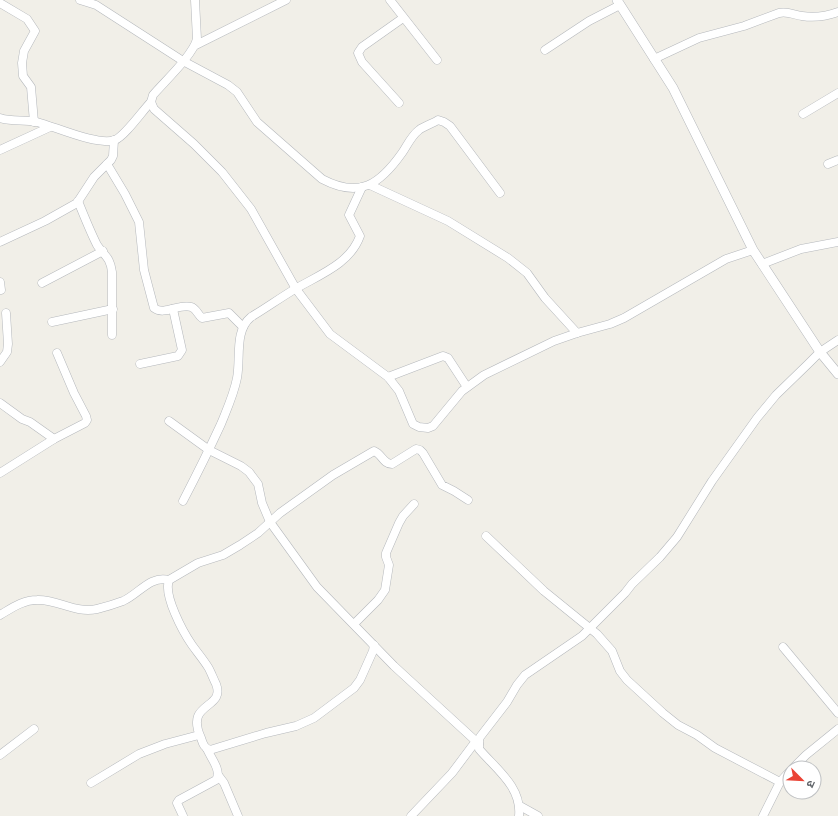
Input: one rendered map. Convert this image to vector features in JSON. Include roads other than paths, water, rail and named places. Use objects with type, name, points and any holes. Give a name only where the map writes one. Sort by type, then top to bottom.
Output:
[{"type":"street","points":[[80,0],[96,5],[184,61],[228,85],[237,92],[257,122],[322,179],[334,185],[355,188],[366,186],[378,180],[390,169],[418,130],[438,120],[450,126],[500,193]]},
{"type":"street","points":[[195,0],[196,45]]},
{"type":"street","points":[[0,118],[18,122],[34,122],[93,139],[114,140],[124,134],[151,102],[153,95],[184,61],[196,45],[286,0]]},
{"type":"street","points":[[390,0],[437,60]]},
{"type":"street","points":[[545,50],[619,2],[673,88],[753,250],[820,352],[838,374]]},
{"type":"street","points":[[0,3],[27,19],[35,31],[24,51],[22,63],[23,76],[31,87],[34,122]]},
{"type":"street","points":[[654,59],[699,38],[744,26],[779,12],[814,17],[838,12]]},
{"type":"street","points":[[398,103],[362,62],[358,53],[362,47],[404,18]]},
{"type":"street","points":[[803,114],[838,93]]},
{"type":"street","points":[[151,102],[154,109],[194,144],[222,172],[251,209],[296,289],[330,334],[388,377],[399,391],[414,424],[423,428],[434,426],[462,391],[484,375],[541,347],[577,333],[610,324],[624,318],[726,259],[753,250]]},
{"type":"street","points":[[0,150],[50,127]]},
{"type":"street","points":[[0,242],[45,221],[78,202],[94,177],[113,156],[114,140]]},
{"type":"street","points":[[828,164],[838,160]]},
{"type":"street","points":[[107,164],[125,194],[139,222],[144,270],[152,304],[157,310],[160,311],[187,306],[192,307],[202,318],[229,312],[243,326]]},
{"type":"street","points":[[183,502],[209,450],[234,390],[238,376],[240,335],[243,326],[251,317],[337,265],[350,254],[360,236],[349,215],[366,186]]},
{"type":"street","points":[[366,186],[448,220],[508,258],[527,273],[544,298],[577,333]]},
{"type":"street","points":[[78,202],[97,244],[109,259],[112,272],[112,335]]},
{"type":"street","points":[[762,264],[802,249],[838,242]]},
{"type":"street","points":[[42,284],[103,252]]},
{"type":"street","points":[[52,322],[113,309]]},
{"type":"street","points":[[140,364],[178,356],[181,353],[182,350],[173,309]]},
{"type":"street","points":[[0,362],[7,352],[8,344],[6,313]]},
{"type":"street","points":[[411,816],[452,773],[477,743],[526,674],[571,644],[591,627],[632,584],[652,566],[677,537],[712,481],[748,430],[776,395],[820,352],[838,340]]},
{"type":"street","points":[[0,473],[54,438],[82,425],[87,420],[57,353]]},
{"type":"street","points":[[388,377],[443,356],[448,358],[466,387]]},
{"type":"street","points":[[0,403],[22,419],[30,422],[54,438]]},
{"type":"street","points":[[169,420],[209,450],[241,466],[255,479],[258,484],[262,503],[270,522],[318,587],[394,666],[477,743],[482,752],[509,782],[520,806],[519,816]]},
{"type":"street","points":[[238,816],[224,783],[218,775],[218,772],[197,730],[198,716],[202,710],[216,698],[218,694],[217,688],[209,669],[177,619],[167,591],[169,580],[198,563],[223,555],[240,545],[258,533],[280,513],[333,475],[374,451],[377,452],[386,463],[392,464],[416,450],[420,450],[424,453],[442,486],[454,491],[468,500]]},
{"type":"street","points":[[354,624],[378,600],[385,590],[388,565],[386,553],[399,523],[414,504]]},
{"type":"street","points":[[486,536],[544,591],[591,627],[612,651],[620,671],[627,680],[678,725],[697,735],[715,748],[780,782],[764,816]]},
{"type":"street","points":[[0,615],[23,602],[38,600],[54,602],[79,610],[90,611],[123,601],[142,587],[158,579],[162,578],[169,580]]},
{"type":"street","points":[[207,749],[216,749],[266,733],[296,726],[314,718],[354,688],[360,680],[373,651],[374,645]]},
{"type":"street","points":[[783,647],[838,713]]},
{"type":"street","points":[[0,755],[34,729]]},
{"type":"street","points":[[801,760],[838,729]]},
{"type":"street","points":[[91,783],[139,754],[164,744],[199,735]]},
{"type":"street","points":[[183,816],[177,803],[179,800],[216,780],[218,775]]},
{"type":"street","points":[[520,806],[538,816]]}]
